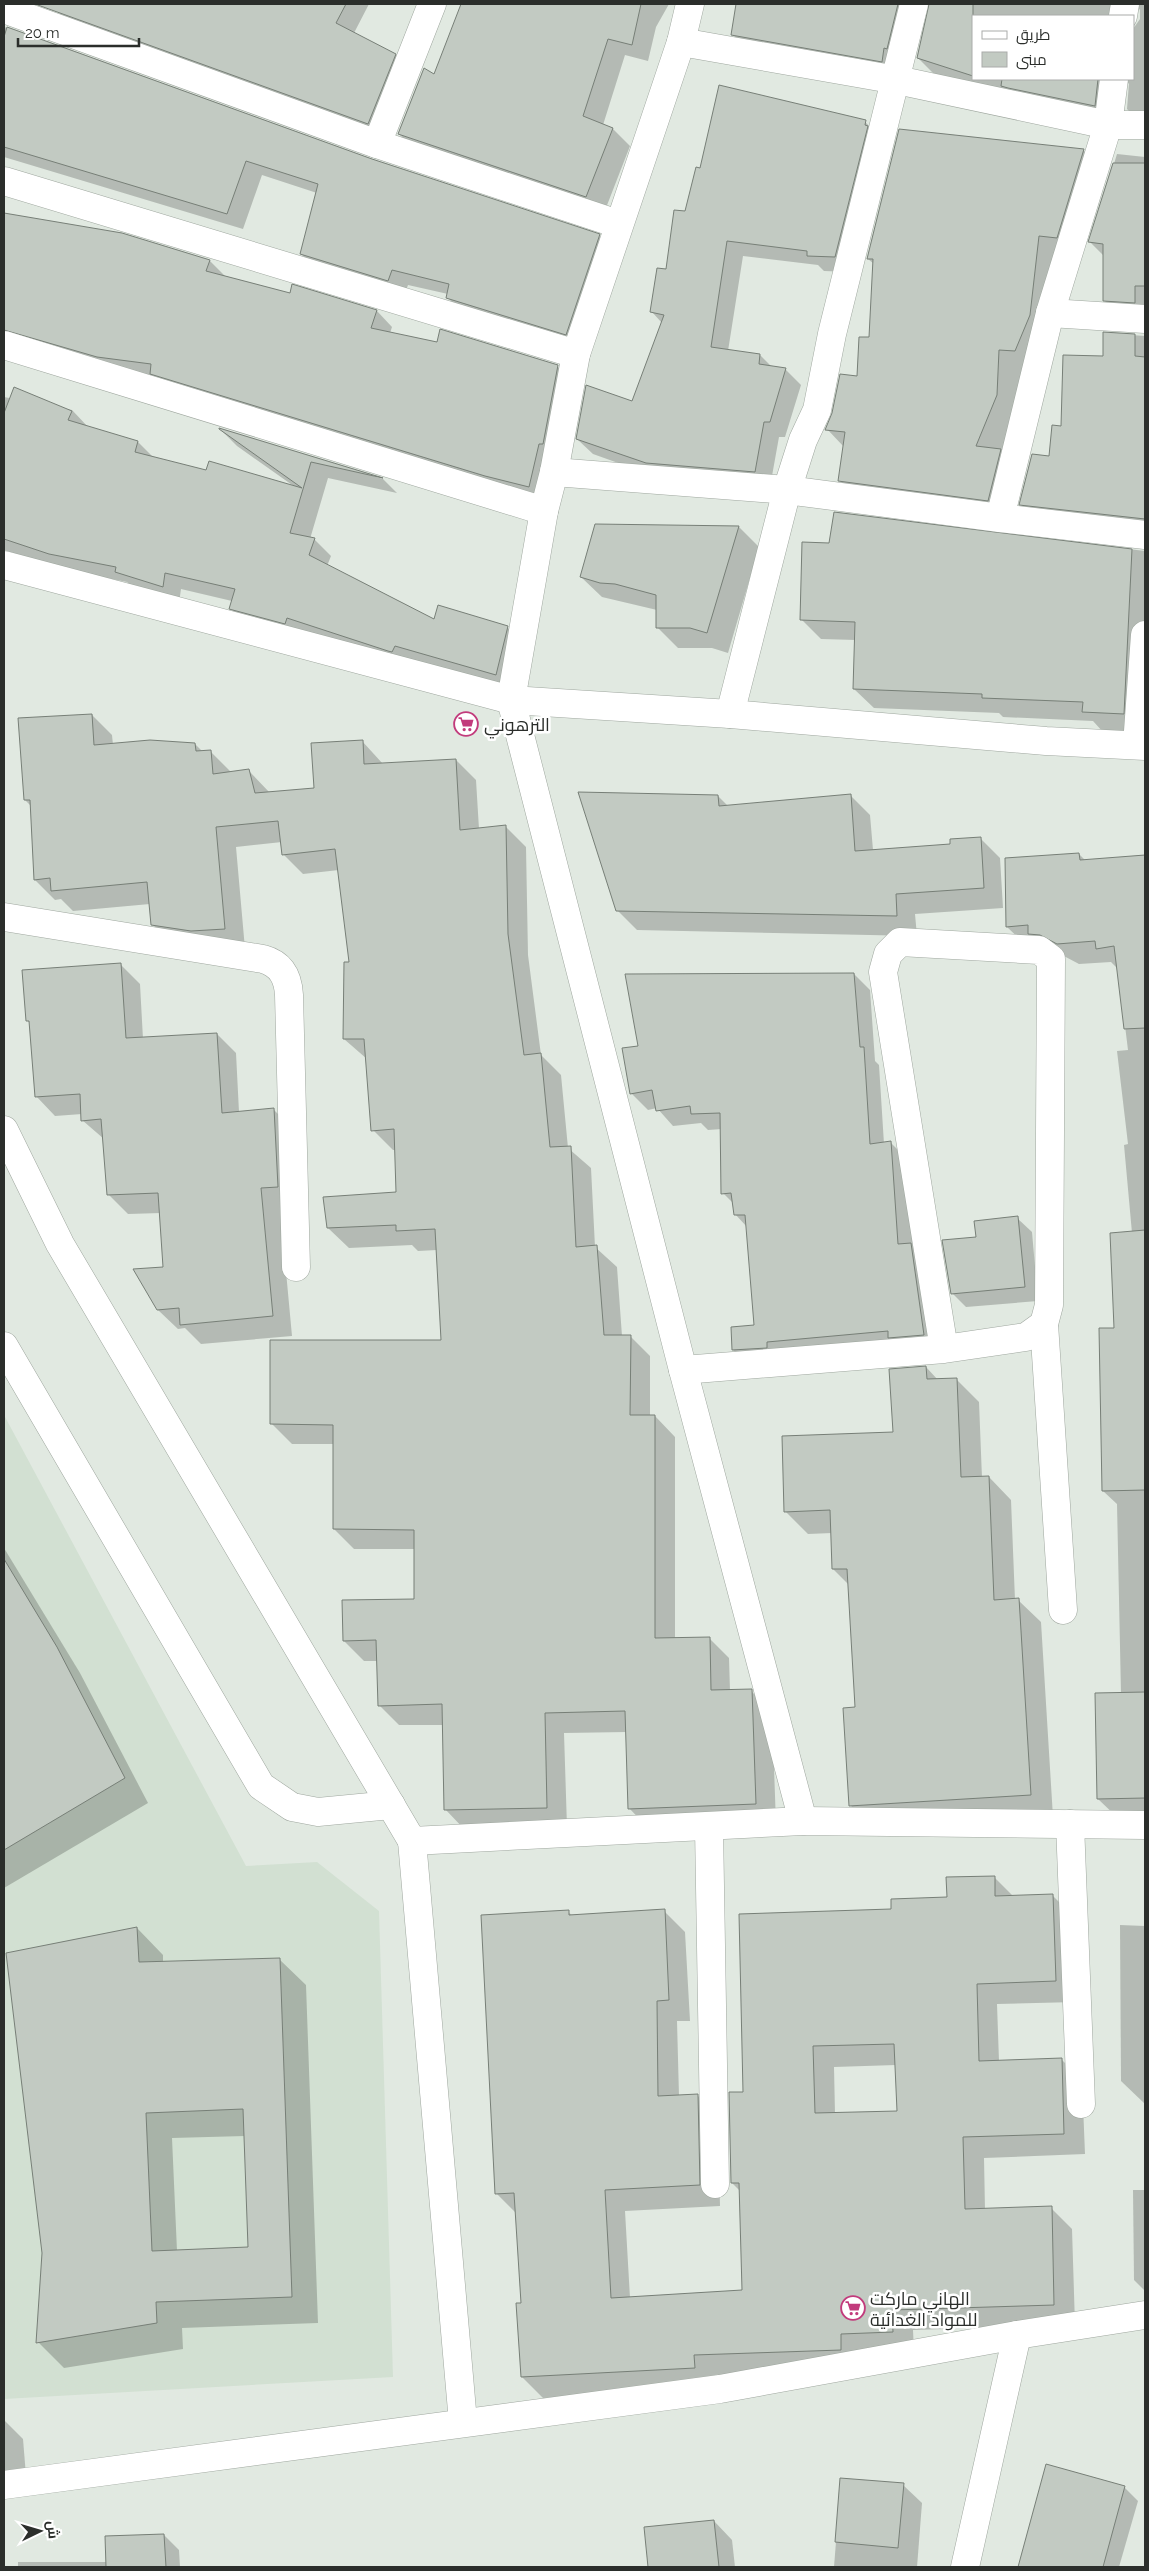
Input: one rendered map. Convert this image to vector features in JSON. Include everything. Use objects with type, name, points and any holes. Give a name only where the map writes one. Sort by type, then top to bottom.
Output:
[{"type":"street","points":[[377,144],[432,4]]},
{"type":"street","points":[[690,4],[681,42],[618,224],[576,354],[554,472],[544,511],[511,700],[803,1821]]},
{"type":"street","points":[[730,714],[787,490],[803,440],[817,410],[832,334],[897,80],[914,4]]},
{"type":"street","points":[[4,9],[377,144],[618,224]]},
{"type":"street","points":[[681,42],[897,80],[1108,125],[1145,125]]},
{"type":"street","points":[[1000,518],[1050,313],[1108,125],[1114,80]]},
{"type":"street","points":[[4,181],[576,354]]},
{"type":"street","points":[[1050,313],[1145,319]]},
{"type":"street","points":[[4,345],[544,511]]},
{"type":"street","points":[[554,472],[787,490],[1145,535]]},
{"type":"street","points":[[4,565],[511,700],[730,714],[1036,740],[1141,746],[1145,635]]},
{"type":"street","points":[[4,917],[263,959],[273,962],[282,970],[288,982],[289,995],[296,1268]]},
{"type":"street","points":[[944,1349],[883,972],[888,954],[900,942],[1039,950],[1051,959],[1049,1305],[1044,1324],[1063,1610]]},
{"type":"street","points":[[4,1130],[60,1244],[412,1841],[464,2422]]},
{"type":"street","points":[[684,1370],[944,1349],[1026,1337],[1044,1324]]},
{"type":"street","points":[[4,1346],[261,1786],[292,1806],[318,1812],[391,1805]]},
{"type":"street","points":[[412,1841],[709,1828],[803,1821],[1145,1825]]},
{"type":"street","points":[[1070,1824],[1081,2104]]},
{"type":"street","points":[[709,1828],[715,2184]]},
{"type":"street","points":[[4,2485],[720,2389],[1017,2335],[1145,2315]]},
{"type":"street","points":[[965,2567],[1017,2335]]},
{"type":"shaded area","points":[[4,1415],[246,1866],[317,1862],[379,1911],[393,2377],[4,2399]]},
{"type":"building","points":[[35,4],[346,4],[336,23],[396,54],[368,124]]},
{"type":"building","points":[[461,4],[641,4],[632,45],[608,39],[583,116],[613,128],[586,197],[398,134],[424,68],[434,74]]},
{"type":"building","points":[[736,4],[898,4],[887,49],[884,48],[882,62],[731,35]]},
{"type":"building","points":[[929,4],[973,4],[972,76],[917,58]]},
{"type":"building","points":[[7,27],[372,159],[600,234],[566,335],[446,298],[449,284],[392,270],[388,281],[300,254],[318,184],[246,161],[227,214],[4,147],[4,37]]},
{"type":"building","points":[[1002,80],[1098,80],[1095,106],[1001,86]]},
{"type":"building","points":[[719,85],[866,120],[865,125],[868,126],[835,257],[807,256],[807,251],[727,241],[711,347],[760,354],[759,364],[786,368],[770,422],[764,422],[755,472],[646,463],[576,439],[586,385],[632,401],[664,315],[650,312],[657,268],[666,269],[674,210],[685,211],[696,167],[700,168]]},
{"type":"building","points":[[899,129],[1084,149],[1057,238],[1039,236],[1030,315],[1015,351],[999,350],[997,395],[976,446],[1001,449],[988,501],[838,481],[845,432],[825,430],[832,413],[840,374],[857,376],[859,337],[869,337],[873,259],[867,259]]},
{"type":"building","points":[[1113,163],[1145,163],[1145,286],[1135,286],[1135,303],[1103,301],[1103,244],[1088,242]]},
{"type":"building","points":[[4,213],[122,233],[210,260],[206,271],[290,293],[292,284],[377,310],[371,328],[437,342],[440,329],[558,365],[543,444],[539,444],[529,487],[485,476],[150,374],[151,364],[97,357],[4,330]]},
{"type":"building","points":[[1103,332],[1135,334],[1135,356],[1145,357],[1145,519],[1019,505],[1032,454],[1049,456],[1052,425],[1061,426],[1063,355],[1103,356]]},
{"type":"building","points":[[14,387],[72,411],[68,420],[138,441],[135,452],[206,470],[209,461],[302,488],[219,428],[383,478],[311,462],[290,533],[315,538],[309,555],[434,619],[438,605],[508,626],[496,675],[395,646],[392,652],[388,651],[287,618],[285,624],[229,609],[235,589],[165,573],[163,587],[115,572],[116,567],[49,554],[4,539],[4,413]]},
{"type":"building","points":[[834,512],[1132,549],[1124,714],[1082,712],[1083,702],[982,698],[982,694],[853,689],[855,622],[800,620],[802,542],[829,543]]},
{"type":"building","points":[[595,524],[739,526],[707,633],[690,628],[656,628],[656,595],[580,577]]},
{"type":"building","points":[[92,714],[94,745],[150,740],[195,743],[196,751],[211,750],[213,774],[249,769],[255,793],[314,788],[311,743],[363,740],[364,764],[456,759],[460,830],[506,825],[508,934],[524,1055],[541,1053],[550,1147],[571,1146],[576,1247],[597,1245],[604,1335],[631,1335],[630,1415],[655,1415],[655,1638],[710,1637],[711,1690],[752,1689],[756,1804],[628,1809],[625,1711],[545,1713],[547,1808],[444,1810],[442,1704],[378,1706],[376,1640],[343,1641],[342,1600],[414,1599],[414,1530],[333,1529],[333,1425],[270,1424],[270,1340],[441,1340],[435,1229],[396,1231],[396,1225],[327,1228],[323,1197],[396,1192],[394,1129],[371,1131],[364,1039],[343,1039],[344,962],[349,962],[335,849],[282,855],[278,821],[216,827],[225,929],[191,931],[151,925],[147,882],[51,891],[50,878],[34,880],[30,800],[24,800],[18,718]]},
{"type":"building","points":[[578,792],[718,795],[719,806],[851,794],[855,851],[950,844],[950,839],[981,837],[984,888],[896,894],[897,916],[616,911]]},
{"type":"building","points":[[1079,853],[1080,860],[1145,855],[1145,1028],[1124,1029],[1114,946],[1096,949],[1095,941],[1057,944],[1040,935],[1028,934],[1028,925],[1006,927],[1005,858]]},
{"type":"building","points":[[121,963],[126,1038],[217,1033],[222,1113],[274,1108],[278,1187],[261,1188],[273,1316],[180,1325],[179,1308],[157,1310],[133,1269],[163,1267],[158,1193],[107,1195],[101,1119],[81,1121],[80,1094],[35,1097],[29,1021],[26,1021],[22,970]]},
{"type":"building","points":[[854,973],[860,1047],[864,1047],[870,1144],[891,1141],[898,1244],[911,1243],[924,1335],[888,1338],[888,1331],[767,1342],[767,1348],[732,1350],[731,1327],[754,1325],[745,1215],[734,1215],[731,1193],[721,1194],[720,1113],[691,1114],[690,1106],[656,1111],[652,1090],[630,1094],[622,1048],[638,1046],[625,974]]},
{"type":"building","points":[[1018,1216],[1025,1287],[951,1294],[942,1240],[976,1237],[974,1221]]},
{"type":"building","points":[[1145,1230],[1145,1490],[1102,1491],[1099,1328],[1114,1328],[1110,1233]]},
{"type":"building","points":[[926,1366],[927,1379],[957,1378],[961,1477],[989,1476],[994,1600],[1019,1598],[1031,1795],[849,1806],[843,1708],[855,1707],[847,1569],[832,1569],[830,1510],[784,1512],[782,1436],[893,1432],[889,1369]]},
{"type":"building","points":[[4,1559],[57,1647],[125,1778],[4,1850]]},
{"type":"building","points":[[1145,1692],[1145,1798],[1097,1799],[1095,1693]]},
{"type":"building","points":[[995,1876],[995,1896],[1053,1894],[1056,1981],[977,1984],[979,2061],[1062,2058],[1064,2134],[963,2137],[965,2209],[1052,2206],[1054,2305],[892,2310],[893,2332],[841,2334],[841,2350],[694,2355],[695,2368],[521,2377],[516,2303],[521,2303],[514,2193],[495,2194],[481,1915],[569,1910],[569,1915],[665,1909],[669,2000],[657,2001],[658,2096],[698,2094],[700,2185],[605,2190],[611,2298],[742,2290],[739,2183],[731,2183],[729,2092],[743,2092],[739,1914],[891,1909],[891,1899],[947,1897],[946,1877]],"holes":[[[894,2044],[897,2111],[815,2113],[813,2046]]]},
{"type":"building","points":[[137,1927],[139,1962],[280,1958],[292,2297],[156,2302],[157,2323],[36,2343],[42,2253],[6,1953]],"holes":[[[243,2109],[248,2247],[152,2251],[146,2113]]]},
{"type":"building","points":[[1046,2464],[1125,2486],[1103,2567],[1018,2567]]},
{"type":"building","points":[[840,2478],[904,2483],[898,2548],[835,2542]]},
{"type":"building","points":[[714,2520],[719,2567],[648,2567],[644,2527]]},
{"type":"building","points":[[164,2534],[166,2567],[106,2567],[105,2536]]},
{"type":"place","name":"الترهوني","points":[[466,724]]},
{"type":"place","name":"الهاني ماركت للمواد الغدائية","points":[[853,2308]]}]
